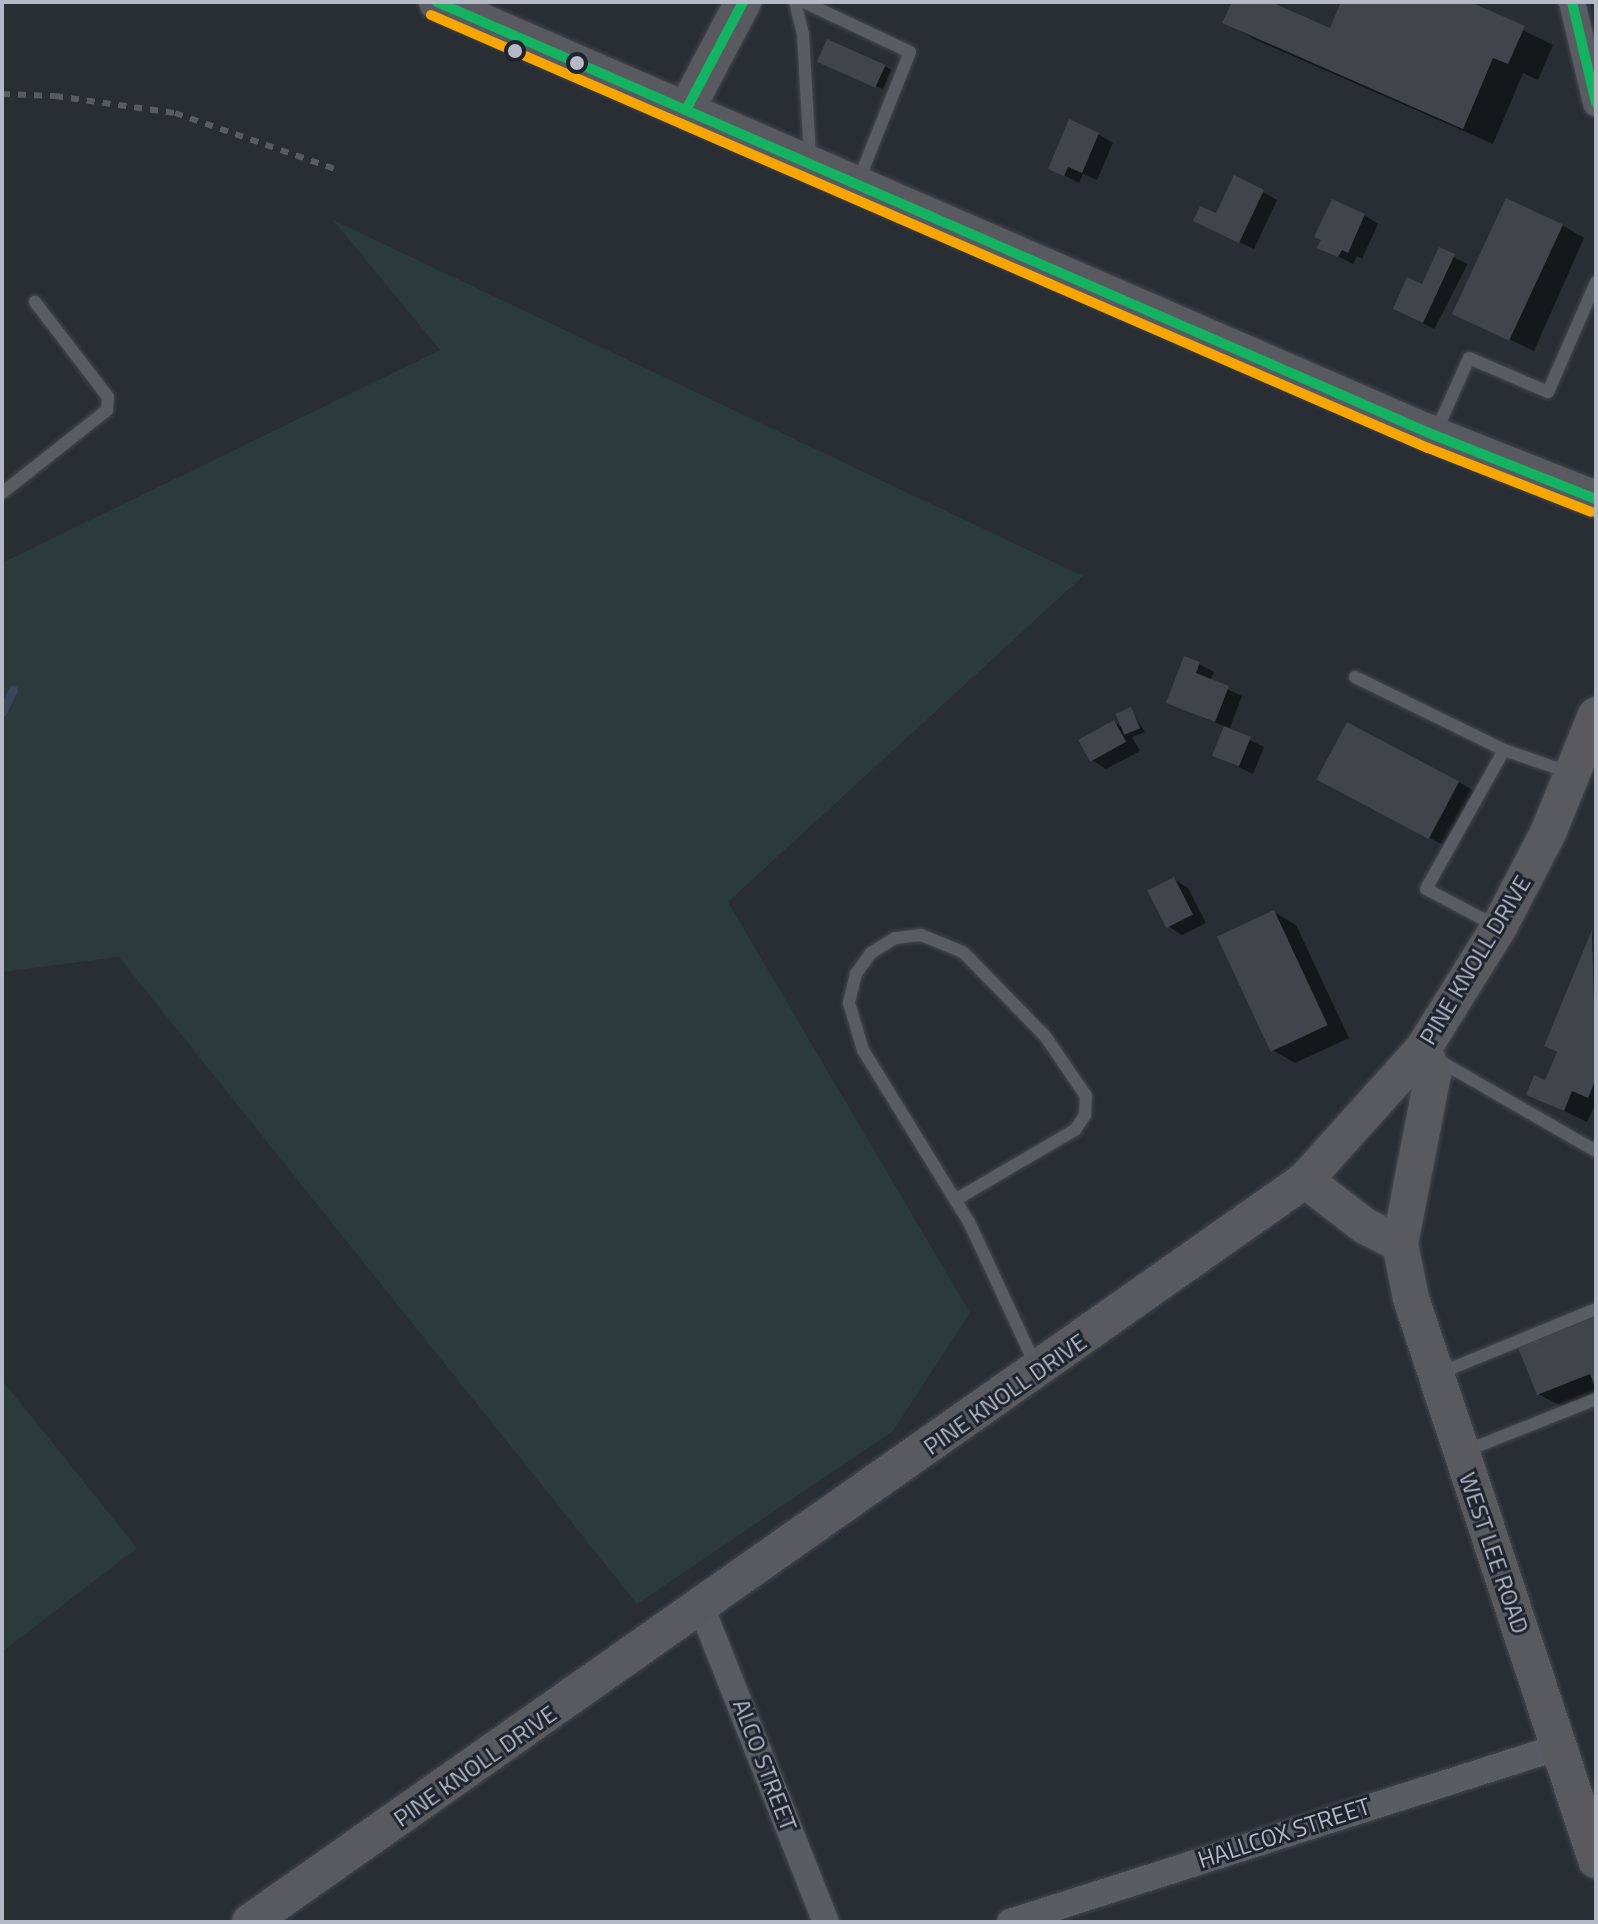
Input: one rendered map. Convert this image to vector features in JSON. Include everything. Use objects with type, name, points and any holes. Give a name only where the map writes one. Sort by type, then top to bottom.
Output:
[{"type":"street","points":[[686,110],[743,2]]},
{"type":"street","points":[[1572,2],[1596,103]]},
{"type":"street","points":[[440,3],[1434,435],[1596,499]]},
{"type":"street","name":"PINE KNOLL DRIVE","points":[[250,1922],[702,1609],[1305,1180],[1423,1049],[1499,927],[1584,777],[1596,715]]},
{"type":"street","name":"WEST LEE ROAD","points":[[1423,1049],[1433,1074],[1400,1244],[1434,1376],[1559,1747],[1589,1816],[1596,1860]]},
{"type":"street","points":[[1305,1180],[1365,1226],[1400,1244]]},
{"type":"street","name":"ALCO STREET","points":[[702,1609],[826,1922]]},
{"type":"street","name":"HALLCOX STREET","points":[[1010,1922],[1559,1747]]},
{"type":"lane","points":[[795,2],[803,35],[811,164]]},
{"type":"lane","points":[[804,2],[910,52],[857,184]]},
{"type":"lane","points":[[1434,435],[1469,358],[1548,392],[1596,282]]},
{"type":"lane","points":[[2,493],[107,410],[108,397],[35,302]]},
{"type":"lane","points":[[1355,677],[1504,750],[1584,777]]},
{"type":"lane","points":[[1499,927],[1426,889],[1504,750]]},
{"type":"lane","points":[[955,1200],[1075,1130],[1085,1115],[1086,1096],[1045,1036],[963,952],[921,935],[895,938],[871,953],[856,974],[849,1003],[863,1050],[955,1200],[1038,1371]]},
{"type":"lane","points":[[1423,1049],[1596,1151]]},
{"type":"lane","points":[[1434,1376],[1596,1309]]},
{"type":"lane","points":[[1460,1454],[1596,1399]]},
{"type":"shaded area","points":[[333,220],[1083,576],[728,902],[970,1313],[893,1431],[637,1604],[119,957],[2,972],[2,563],[440,350]]},
{"type":"shaded area","points":[[2,1380],[137,1548],[2,1652]]},
{"type":"building","points":[[1232,2],[1271,2],[1330,28],[1341,2],[1470,2],[1525,26],[1508,64],[1493,58],[1463,129],[1222,23]]},
{"type":"building","points":[[827,39],[885,65],[875,88],[817,62]]},
{"type":"building","points":[[1069,119],[1099,133],[1082,173],[1068,167],[1064,176],[1048,169]]},
{"type":"building","points":[[1234,175],[1264,190],[1239,243],[1193,221],[1200,206],[1216,213]]},
{"type":"building","points":[[1506,198],[1563,225],[1509,341],[1452,314]]},
{"type":"building","points":[[1332,199],[1365,214],[1348,253],[1342,250],[1338,257],[1317,248],[1321,240],[1314,237]]},
{"type":"building","points":[[1439,247],[1455,254],[1423,323],[1393,309],[1407,277],[1422,284]]},
{"type":"building","points":[[1184,656],[1200,662],[1196,673],[1229,686],[1215,722],[1166,703]]},
{"type":"building","points":[[1131,707],[1140,728],[1124,735],[1115,714]]},
{"type":"building","points":[[1114,720],[1126,742],[1090,762],[1078,740]]},
{"type":"building","points":[[1347,722],[1459,782],[1429,839],[1316,779]]},
{"type":"building","points":[[1224,726],[1251,737],[1239,767],[1212,756]]},
{"type":"building","points":[[1174,877],[1193,914],[1166,928],[1147,891]]},
{"type":"building","points":[[1274,910],[1328,1025],[1271,1052],[1217,937]]},
{"type":"building","points":[[1592,930],[1596,1078],[1588,1098],[1572,1091],[1564,1111],[1526,1095],[1534,1075],[1545,1080],[1557,1052],[1544,1046]]},
{"type":"building","points":[[1596,1317],[1596,1390],[1590,1374],[1537,1395],[1518,1348]]},
{"type":"waterway","points":[[2,712],[13,689]]},
{"type":"railway","points":[[2,94],[55,96],[175,113],[338,170]]},
{"type":"transit line","points":[[437,2],[1434,435],[1596,499]]},
{"type":"transit line","points":[[686,110],[743,2]]},
{"type":"transit line","points":[[1572,2],[1596,103]]},
{"type":"transit line","points":[[431,15],[1428,448],[1591,512]]}]
